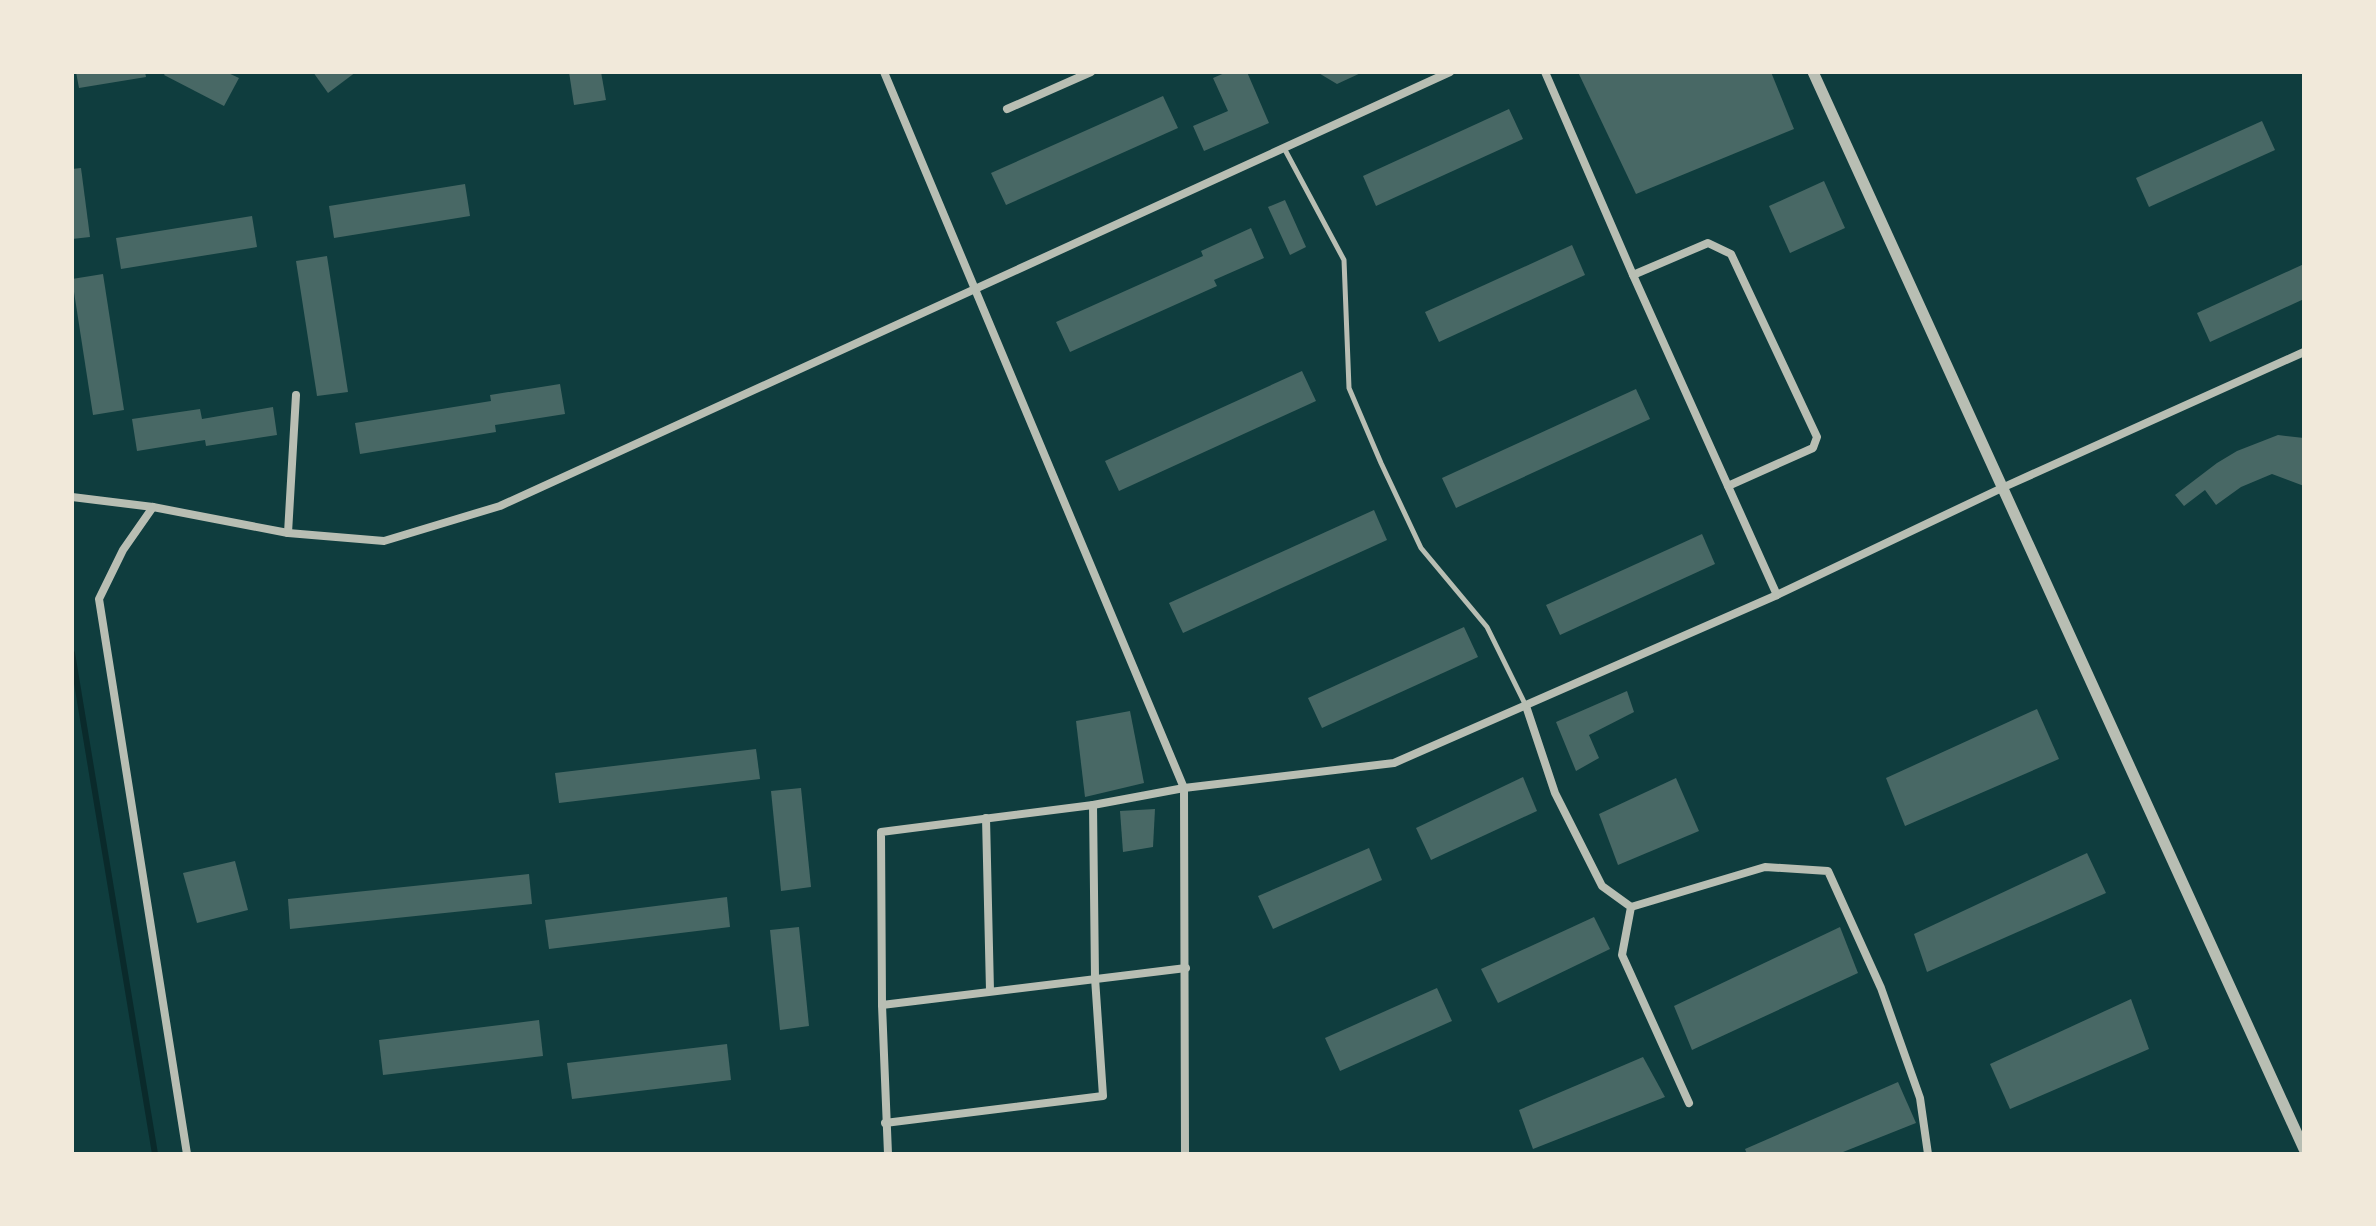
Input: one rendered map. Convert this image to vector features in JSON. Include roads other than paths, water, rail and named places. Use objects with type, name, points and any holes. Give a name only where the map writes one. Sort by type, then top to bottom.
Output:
[{"type":"street","points":[[884,72],[1184,788],[1185,1154]]},
{"type":"street","points":[[1007,109],[1091,72]]},
{"type":"street","points":[[72,497],[153,507],[288,533],[384,541],[500,506],[1450,72]]},
{"type":"street","points":[[1545,72],[1777,595]]},
{"type":"street","points":[[1813,72],[2304,1149]]},
{"type":"street","points":[[1633,275],[1708,243],[1731,254],[1817,437],[1813,448],[1728,486]]},
{"type":"street","points":[[888,1154],[882,1005],[881,832],[1093,805],[1184,788],[1394,763],[1777,595],[2004,487],[2304,352]]},
{"type":"street","points":[[288,533],[296,395]]},
{"type":"street","points":[[153,507],[123,550],[99,599],[187,1154]]},
{"type":"street","points":[[1526,706],[1555,793],[1602,886],[1631,907]]},
{"type":"street","points":[[885,1123],[1103,1096],[1095,978],[1093,805]]},
{"type":"street","points":[[986,818],[990,991]]},
{"type":"street","points":[[1631,907],[1765,867],[1828,871],[1881,988],[1920,1098],[1928,1154]]},
{"type":"street","points":[[1631,907],[1622,955],[1689,1103]]},
{"type":"street","points":[[882,1005],[1186,968]]},
{"type":"lane","points":[[1283,147],[1344,260],[1349,388],[1375,450],[1421,548],[1487,627],[1526,706]]},
{"type":"waterway","points":[[72,653],[155,1154]]}]
